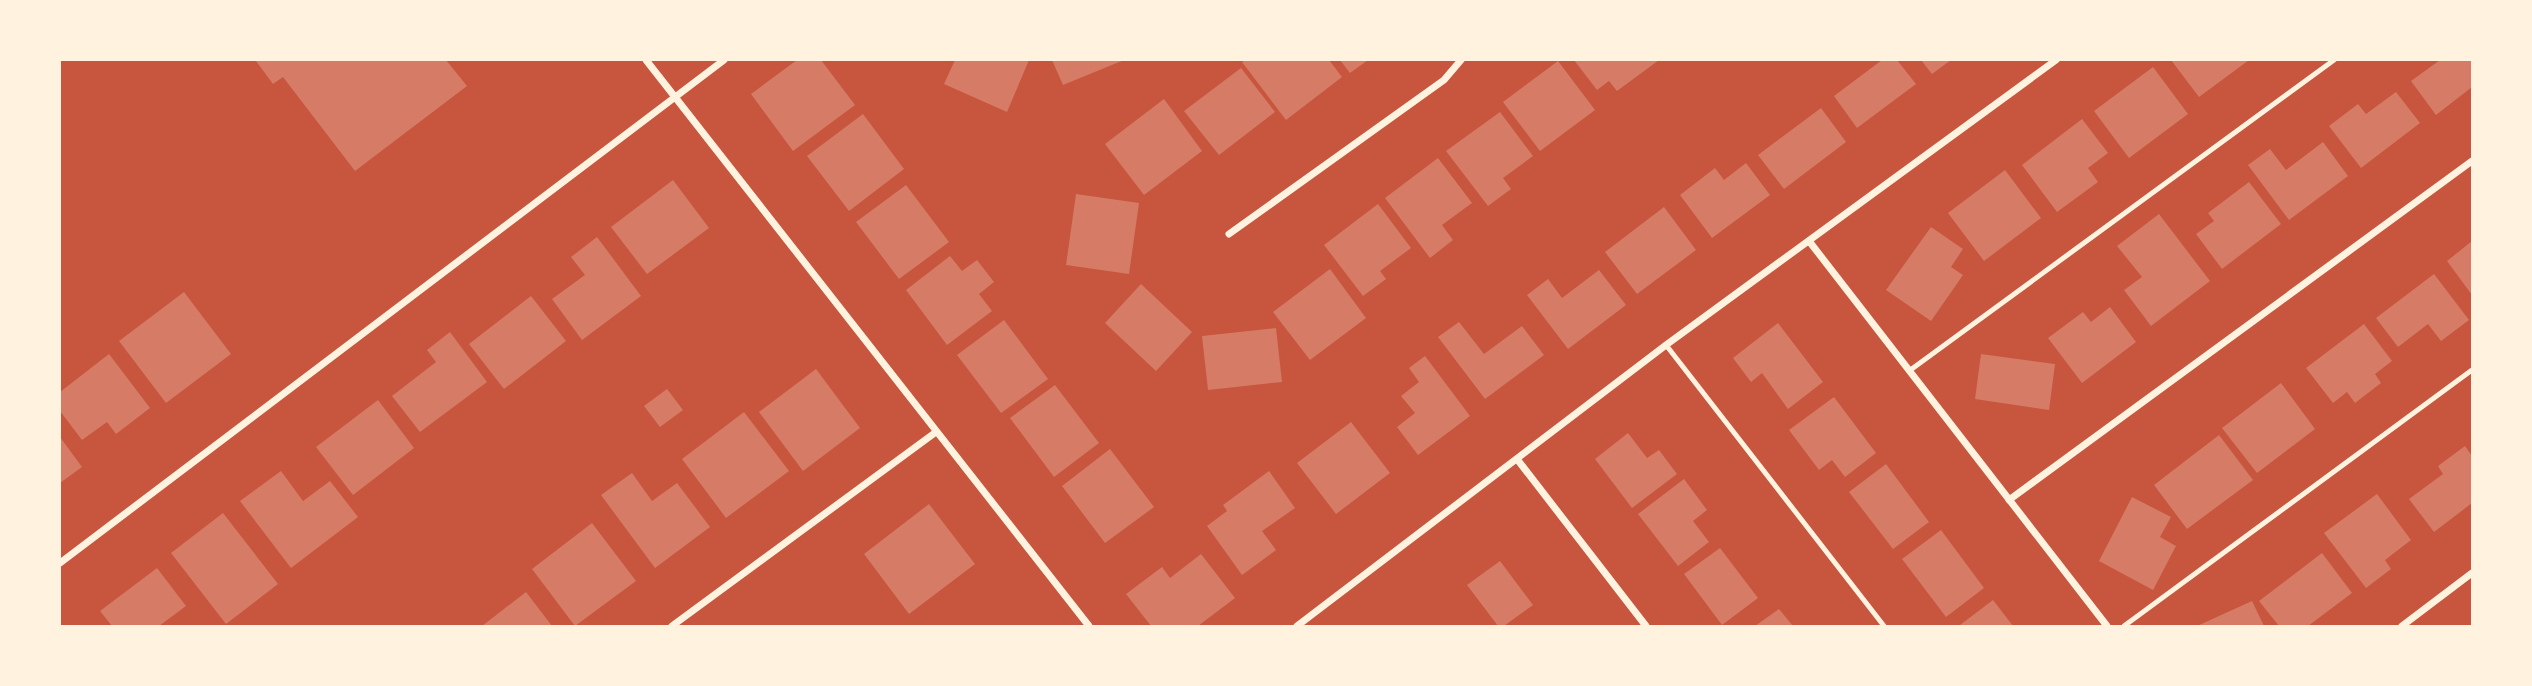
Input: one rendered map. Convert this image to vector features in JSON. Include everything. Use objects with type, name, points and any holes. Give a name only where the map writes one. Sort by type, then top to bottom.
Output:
[{"type":"street","points":[[646,60],[1089,626]]},
{"type":"street","points":[[60,563],[368,327],[724,60]]},
{"type":"street","points":[[1229,234],[1444,80],[1461,60]]},
{"type":"street","points":[[1297,626],[1666,345],[2056,60]]},
{"type":"street","points":[[2009,500],[2473,162]]},
{"type":"street","points":[[1809,241],[2107,626]]},
{"type":"street","points":[[672,626],[936,432]]},
{"type":"street","points":[[1517,459],[1646,626]]},
{"type":"street","points":[[2402,626],[2473,573]]},
{"type":"lane","points":[[1909,371],[2334,60]]},
{"type":"lane","points":[[1666,345],[1884,626]]},
{"type":"lane","points":[[2124,626],[2473,370]]},
{"type":"building","points":[[257,60],[446,60],[467,86],[355,171],[283,77],[273,84]]},
{"type":"building","points":[[797,60],[821,60],[855,105],[793,151],[751,94]]},
{"type":"building","points":[[955,60],[1029,60],[1007,112],[944,84]]},
{"type":"building","points":[[1052,60],[1124,60],[1063,85]]},
{"type":"building","points":[[1329,60],[1342,77],[1286,120],[1242,62]]},
{"type":"building","points":[[1340,60],[1368,60],[1350,73]]},
{"type":"building","points":[[1574,60],[1659,60],[1617,91],[1609,81],[1597,90]]},
{"type":"building","points":[[1882,60],[1897,60],[1916,84],[1857,128],[1834,96]]},
{"type":"building","points":[[1921,60],[1951,60],[1932,74]]},
{"type":"building","points":[[2171,60],[2249,60],[2199,97]]},
{"type":"building","points":[[2440,60],[2472,60],[2472,87],[2436,115],[2411,81]]},
{"type":"building","points":[[1558,61],[1595,110],[1540,151],[1503,102]]},
{"type":"building","points":[[2153,67],[2188,114],[2129,158],[2094,111]]},
{"type":"building","points":[[1241,68],[1275,112],[1219,155],[1184,111]]},
{"type":"building","points":[[2396,92],[2420,123],[2361,168],[2329,126],[2358,104],[2366,114]]},
{"type":"building","points":[[1164,99],[1202,151],[1144,195],[1105,144]]},
{"type":"building","points":[[1821,108],[1846,142],[1784,189],[1758,155]]},
{"type":"building","points":[[1500,112],[1533,156],[1503,178],[1511,189],[1488,206],[1446,151]]},
{"type":"building","points":[[863,114],[904,169],[849,211],[807,156]]},
{"type":"building","points":[[2082,119],[2108,153],[2088,168],[2098,182],[2057,212],[2022,165]]},
{"type":"building","points":[[2323,142],[2348,176],[2289,220],[2248,165],[2270,149],[2286,170]]},
{"type":"building","points":[[1438,158],[1472,203],[1442,225],[1453,240],[1430,258],[1385,198]]},
{"type":"building","points":[[1746,163],[1770,195],[1712,238],[1680,195],[1715,168],[1724,180]]},
{"type":"building","points":[[2005,170],[2041,218],[1984,261],[1948,213]]},
{"type":"building","points":[[673,180],[709,228],[647,274],[611,227]]},
{"type":"building","points":[[2249,182],[2281,224],[2222,269],[2196,234],[2214,221],[2208,213]]},
{"type":"building","points":[[906,185],[949,242],[899,279],[856,222]]},
{"type":"building","points":[[1076,194],[1139,203],[1129,274],[1066,265]]},
{"type":"building","points":[[1378,204],[1411,248],[1380,271],[1386,279],[1363,296],[1324,245]]},
{"type":"building","points":[[1664,207],[1696,250],[1637,294],[1605,252]]},
{"type":"building","points":[[2159,214],[2210,281],[2151,326],[2124,290],[2142,277],[2117,246]]},
{"type":"building","points":[[1931,227],[1963,249],[1951,267],[1963,275],[1931,321],[1886,290]]},
{"type":"building","points":[[597,237],[641,296],[582,340],[552,299],[585,275],[571,257]]},
{"type":"building","points":[[2472,241],[2472,295],[2447,261]]},
{"type":"building","points":[[950,256],[962,271],[977,260],[994,282],[979,294],[992,311],[947,345],[906,290]]},
{"type":"building","points":[[1330,269],[1366,318],[1310,360],[1273,312]]},
{"type":"building","points":[[1599,270],[1626,305],[1568,349],[1527,295],[1548,279],[1562,298]]},
{"type":"building","points":[[2434,274],[2469,320],[2441,341],[2428,324],[2398,347],[2376,318]]},
{"type":"building","points":[[1141,284],[1192,332],[1156,371],[1105,323]]},
{"type":"building","points":[[184,292],[231,354],[166,403],[119,341]]},
{"type":"building","points":[[531,296],[566,341],[504,389],[469,344]]},
{"type":"building","points":[[2110,307],[2136,342],[2082,383],[2048,338],[2083,312],[2091,322]]},
{"type":"building","points":[[1004,320],[1048,379],[1001,413],[957,355]]},
{"type":"building","points":[[1459,322],[1484,354],[1522,326],[1544,355],[1485,399],[1438,337]]},
{"type":"building","points":[[1778,323],[1823,382],[1788,409],[1762,373],[1751,382],[1733,358]]},
{"type":"building","points":[[2364,324],[2392,361],[2375,374],[2381,383],[2355,403],[2347,392],[2333,403],[2306,368]]},
{"type":"building","points":[[1276,328],[1282,382],[1208,390],[1202,336]]},
{"type":"building","points":[[450,332],[487,382],[420,432],[392,396],[436,362],[427,350]]},
{"type":"building","points":[[109,354],[150,408],[116,434],[107,422],[82,440],[60,411],[60,392]]},
{"type":"building","points":[[1981,354],[2055,364],[2049,410],[1975,399]]},
{"type":"building","points":[[1425,356],[1470,416],[1418,455],[1397,427],[1415,413],[1401,396],[1419,382],[1409,368]]},
{"type":"building","points":[[816,369],[860,428],[803,471],[759,412]]},
{"type":"building","points":[[2281,383],[2315,429],[2257,473],[2222,428]]},
{"type":"building","points":[[1055,385],[1099,443],[1054,477],[1010,418]]},
{"type":"building","points":[[667,389],[683,410],[660,427],[644,406]]},
{"type":"building","points":[[1834,397],[1876,453],[1845,477],[1832,460],[1819,470],[1789,430]]},
{"type":"building","points":[[378,400],[414,448],[353,495],[316,447]]},
{"type":"building","points":[[744,412],[789,471],[726,518],[682,459]]},
{"type":"building","points":[[1351,422],[1390,473],[1336,514],[1297,463]]},
{"type":"building","points":[[1628,433],[1647,458],[1659,450],[1677,474],[1632,508],[1595,459]]},
{"type":"building","points":[[2219,435],[2253,480],[2187,529],[2154,485]]},
{"type":"building","points":[[60,437],[82,467],[60,483]]},
{"type":"building","points":[[2465,446],[2472,456],[2472,503],[2434,532],[2409,499],[2443,474],[2438,466]]},
{"type":"building","points":[[1110,449],[1154,507],[1105,543],[1062,486]]},
{"type":"building","points":[[1886,464],[1929,522],[1893,549],[1849,492]]},
{"type":"building","points":[[281,471],[303,501],[330,481],[358,517],[291,568],[240,501]]},
{"type":"building","points":[[1269,471],[1295,508],[1262,531],[1276,550],[1242,575],[1207,526],[1227,511],[1223,505]]},
{"type":"building","points":[[632,473],[652,501],[677,483],[710,527],[655,568],[601,495]]},
{"type":"building","points":[[1684,479],[1707,510],[1693,521],[1709,542],[1678,566],[1638,514]]},
{"type":"building","points":[[2377,494],[2411,540],[2385,560],[2391,569],[2366,588],[2324,533]]},
{"type":"building","points":[[2132,497],[2171,517],[2160,537],[2176,546],[2153,590],[2099,561]]},
{"type":"building","points":[[929,504],[975,564],[909,614],[864,554]]},
{"type":"building","points":[[223,513],[278,584],[226,624],[171,553]]},
{"type":"building","points":[[592,523],[636,581],[575,626],[532,569]]},
{"type":"building","points":[[1941,530],[1984,588],[1946,617],[1902,559]]},
{"type":"building","points":[[1720,548],[1758,598],[1722,625],[1684,574]]},
{"type":"building","points":[[2322,553],[2352,593],[2308,626],[2279,626],[2259,601]]},
{"type":"building","points":[[1201,554],[1235,598],[1198,626],[1151,626],[1126,594],[1162,567],[1170,578]]},
{"type":"building","points":[[1500,561],[1533,605],[1504,626],[1498,626],[1467,585]]},
{"type":"building","points":[[157,568],[186,606],[159,626],[112,626],[100,611]]},
{"type":"building","points":[[526,592],[552,626],[482,626]]},
{"type":"building","points":[[1993,600],[2013,626],[1960,625]]},
{"type":"building","points":[[2252,601],[2264,626],[2197,626]]},
{"type":"building","points":[[1779,609],[1793,626],[1755,626]]}]
